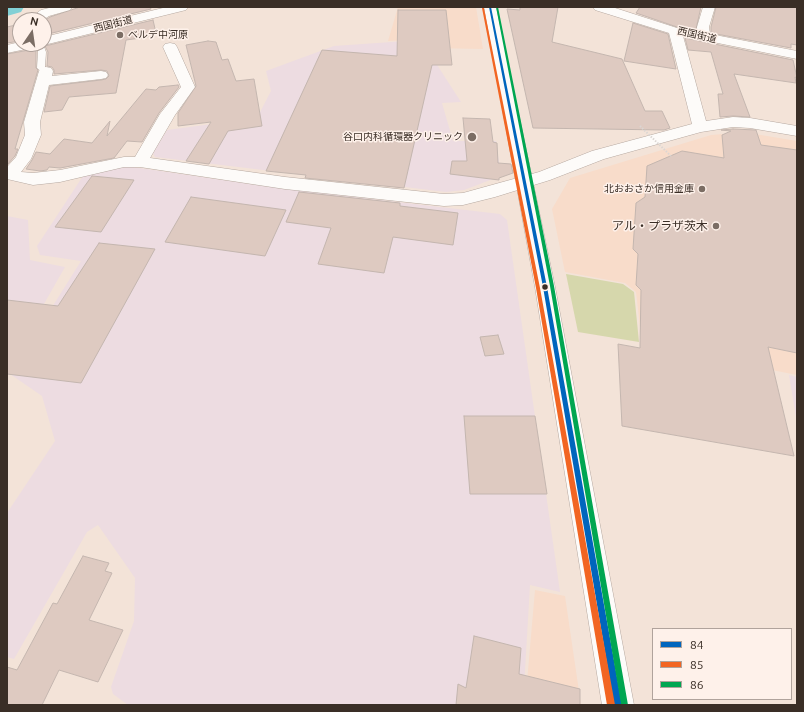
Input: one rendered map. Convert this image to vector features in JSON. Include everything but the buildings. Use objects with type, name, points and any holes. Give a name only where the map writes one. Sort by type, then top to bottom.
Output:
[{"type":"street","points":[[48,12],[66,7]]},
{"type":"street","name":"西国街道","points":[[52,39],[182,7]]},
{"type":"street","points":[[490,7],[545,288],[618,705]]},
{"type":"street","name":"西国街道","points":[[599,7],[614,9],[675,31],[797,55]]},
{"type":"street","points":[[704,37],[703,27],[708,17],[709,7]]},
{"type":"street","points":[[675,31],[700,127]]},
{"type":"street","points":[[140,162],[168,114],[188,87],[170,47]]},
{"type":"street","points":[[101,75],[45,76],[32,122],[33,135],[23,159],[9,174],[21,178],[33,179],[60,176],[124,162],[140,162],[285,183],[444,200],[463,199],[489,193],[544,176],[598,155],[700,127],[733,122],[750,123],[797,131]]},
{"type":"lane","points":[[42,52],[41,68],[45,76]]},
{"type":"path","points":[[640,126],[671,156]]},
{"type":"shaded area","points":[[398,7],[476,7],[483,49],[431,48],[424,39],[388,41]]},
{"type":"shaded area","points":[[421,40],[461,102],[442,103],[453,141],[496,141],[501,176],[464,190],[446,192],[155,157],[153,153],[167,130],[257,118],[271,91],[266,71],[334,46]]},
{"type":"shaded area","name":"アル・プラザ茨木","points":[[735,133],[755,134],[797,141],[797,375],[642,344],[636,292],[625,283],[565,272],[552,209],[570,178],[711,135]]},
{"type":"shaded area","points":[[126,166],[278,188],[500,214],[507,220],[560,592],[530,585],[523,705],[128,705],[113,694],[111,687],[134,621],[135,578],[98,525],[87,532],[14,659],[7,657],[7,513],[55,441],[42,396],[10,374],[81,261],[40,255],[37,246],[83,176]]},
{"type":"shaded area","points":[[7,216],[28,220],[30,260],[65,267],[7,369]]},
{"type":"shaded area","points":[[789,375],[797,377],[797,423]]},
{"type":"shaded area","points":[[535,590],[565,596],[581,705],[525,705]]},
{"type":"green space","points":[[566,274],[623,284],[634,292],[639,342],[578,332]]},
{"type":"waterway","points":[[7,9],[13,7]]},
{"type":"transit line","name":"84","points":[[490,7],[545,287],[618,705]]},
{"type":"transit line","name":"86","points":[[497,7],[552,286],[625,704]]},
{"type":"transit line","name":"85","points":[[483,8],[538,288],[611,705]]},
{"type":"place","name":"ベルデ中河原","points":[[120,35]]},
{"type":"place","name":"谷口内科循環器クリニック","points":[[472,137]]},
{"type":"place","name":"北おおさか信用金庫","points":[[702,189]]},
{"type":"place","name":"アル・プラザ茨木","points":[[716,226]]}]
